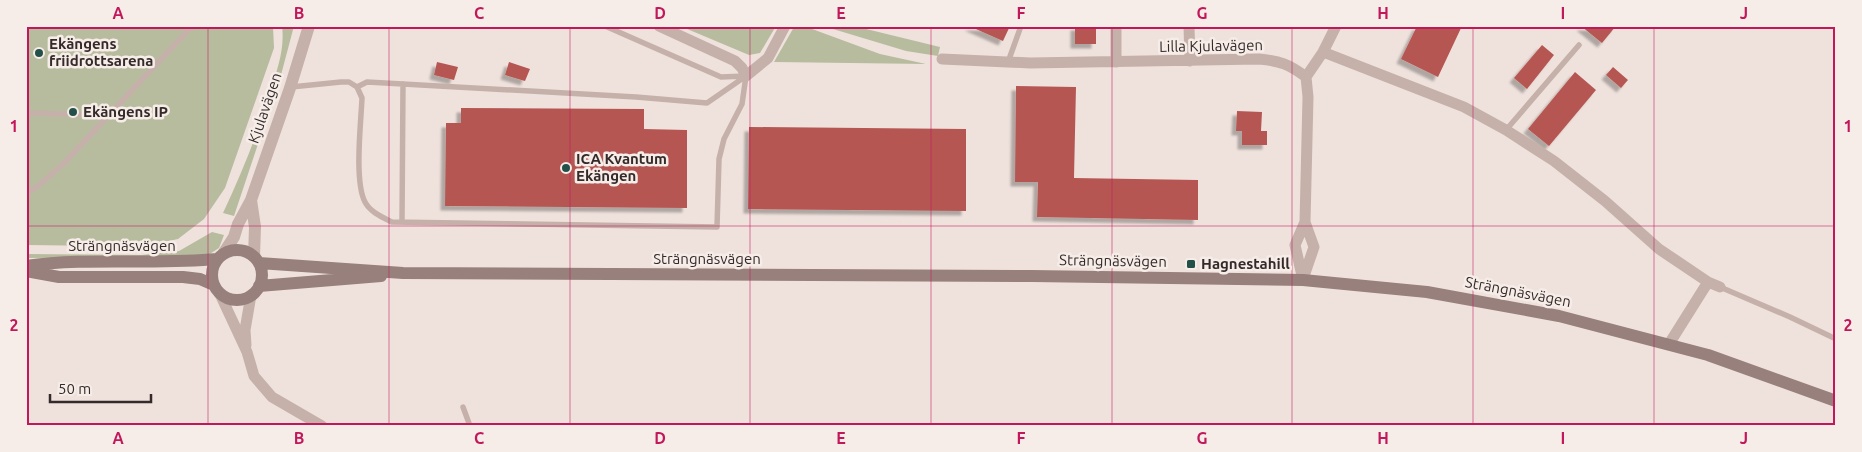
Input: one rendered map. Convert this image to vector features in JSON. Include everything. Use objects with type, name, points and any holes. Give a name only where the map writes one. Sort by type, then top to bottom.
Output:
[{"type":"main road","points":[[230,251],[243,251],[257,260],[262,279],[255,291],[238,300],[225,296],[217,288],[212,271],[220,257],[230,251]]},
{"type":"main road","name":"Strängnäsvägen","points":[[26,266],[59,262],[180,262],[220,257]]},
{"type":"main road","name":"Strängnäsvägen","points":[[257,260],[403,273],[1032,276],[1303,280],[1427,292],[1559,316],[1717,358],[1836,401]]},
{"type":"main road","name":"Strängnäsvägen","points":[[26,271],[59,277],[183,277],[200,279],[217,288]]},
{"type":"main road","name":"Strängnäsvägen","points":[[255,291],[403,273]]},
{"type":"street","name":"Kjulavägen","points":[[220,257],[234,237],[238,224],[251,200],[290,88],[309,26]]},
{"type":"street","points":[[659,26],[735,61],[742,68],[746,76],[768,58],[785,26]]},
{"type":"street","points":[[1116,26],[1116,62]]},
{"type":"street","points":[[1189,26],[1190,61]]},
{"type":"street","points":[[1303,280],[1296,245],[1305,222],[1308,96],[1306,77],[1324,52],[1336,26]]},
{"type":"street","points":[[1324,52],[1464,107],[1506,130],[1554,161],[1605,201],[1659,249],[1708,282],[1720,287]]},
{"type":"street","name":"Lilla Kjulavägen","points":[[942,59],[1008,62],[1260,59],[1274,60],[1290,65],[1306,77]]},
{"type":"street","name":"Kjulavägen","points":[[251,200],[257,260]]},
{"type":"street","points":[[1303,280],[1314,247],[1305,222]]},
{"type":"street","points":[[1669,344],[1708,282]]},
{"type":"street","points":[[217,288],[247,352]]},
{"type":"street","points":[[255,291],[244,330],[247,352],[254,376],[272,397],[322,426]]},
{"type":"lane","points":[[26,194],[64,163],[192,26]]},
{"type":"lane","points":[[605,26],[648,43],[721,77],[746,76]]},
{"type":"lane","points":[[1008,62],[1021,26]]},
{"type":"lane","points":[[1506,130],[1579,45]]},
{"type":"lane","points":[[290,88],[341,82],[348,82],[357,87],[362,98],[359,184],[365,203],[376,214],[392,222],[717,227],[720,158],[724,139],[742,104],[746,76]]},
{"type":"lane","points":[[357,87],[367,82],[636,97],[707,103],[746,76]]},
{"type":"lane","points":[[402,222],[403,84]]},
{"type":"lane","points":[[26,113],[108,115]]},
{"type":"lane","points":[[1720,287],[1790,316],[1836,339]]},
{"type":"lane","points":[[463,407],[470,426]]},
{"type":"green space","points":[[26,26],[273,26],[274,48],[225,188],[204,219],[178,239],[169,241],[105,246],[26,245]]},
{"type":"green space","points":[[282,26],[294,26],[281,75],[234,216],[223,213],[237,183],[266,106],[280,59]]},
{"type":"green space","points":[[680,26],[776,26],[760,53],[749,55]]},
{"type":"green space","points":[[804,26],[880,54],[926,64],[774,62],[794,27]]},
{"type":"green space","points":[[823,26],[854,26],[940,47],[938,56],[906,51]]},
{"type":"green space","points":[[212,232],[224,235],[219,248],[205,257],[26,258],[26,254],[142,255],[179,251]]},
{"type":"building","points":[[969,26],[1010,26],[1003,41]]},
{"type":"building","points":[[1075,26],[1096,26],[1096,44],[1075,44]]},
{"type":"building","points":[[1417,26],[1462,26],[1438,77],[1401,59]]},
{"type":"building","points":[[1581,26],[1616,26],[1602,43]]},
{"type":"building","points":[[1542,45],[1554,55],[1527,89],[1514,78]]},
{"type":"building","points":[[437,62],[458,67],[454,80],[434,75]]},
{"type":"building","points":[[509,62],[530,69],[525,81],[505,75]]},
{"type":"building","points":[[1613,67],[1628,80],[1621,88],[1606,75]]},
{"type":"building","points":[[1575,72],[1596,90],[1549,146],[1528,129]]},
{"type":"building","points":[[1016,86],[1076,87],[1074,178],[1198,180],[1198,220],[1037,217],[1038,182],[1015,182]]},
{"type":"building","name":"ICA Kvantum Ekängen","points":[[461,108],[644,109],[644,129],[687,130],[687,208],[445,206],[446,123],[461,123]]},
{"type":"building","points":[[1237,111],[1262,112],[1261,131],[1267,131],[1267,145],[1242,145],[1242,131],[1236,131]]},
{"type":"building","points":[[749,127],[966,129],[966,211],[748,209]]},
{"type":"place","name":"Ekängens friidrottsarena","points":[[39,53]]},
{"type":"place","name":"Ekängens IP","points":[[73,112]]},
{"type":"place","name":"ICA Kvantum Ekängen","points":[[566,168]]},
{"type":"place","name":"Hagnestahill","points":[[1191,264]]}]
